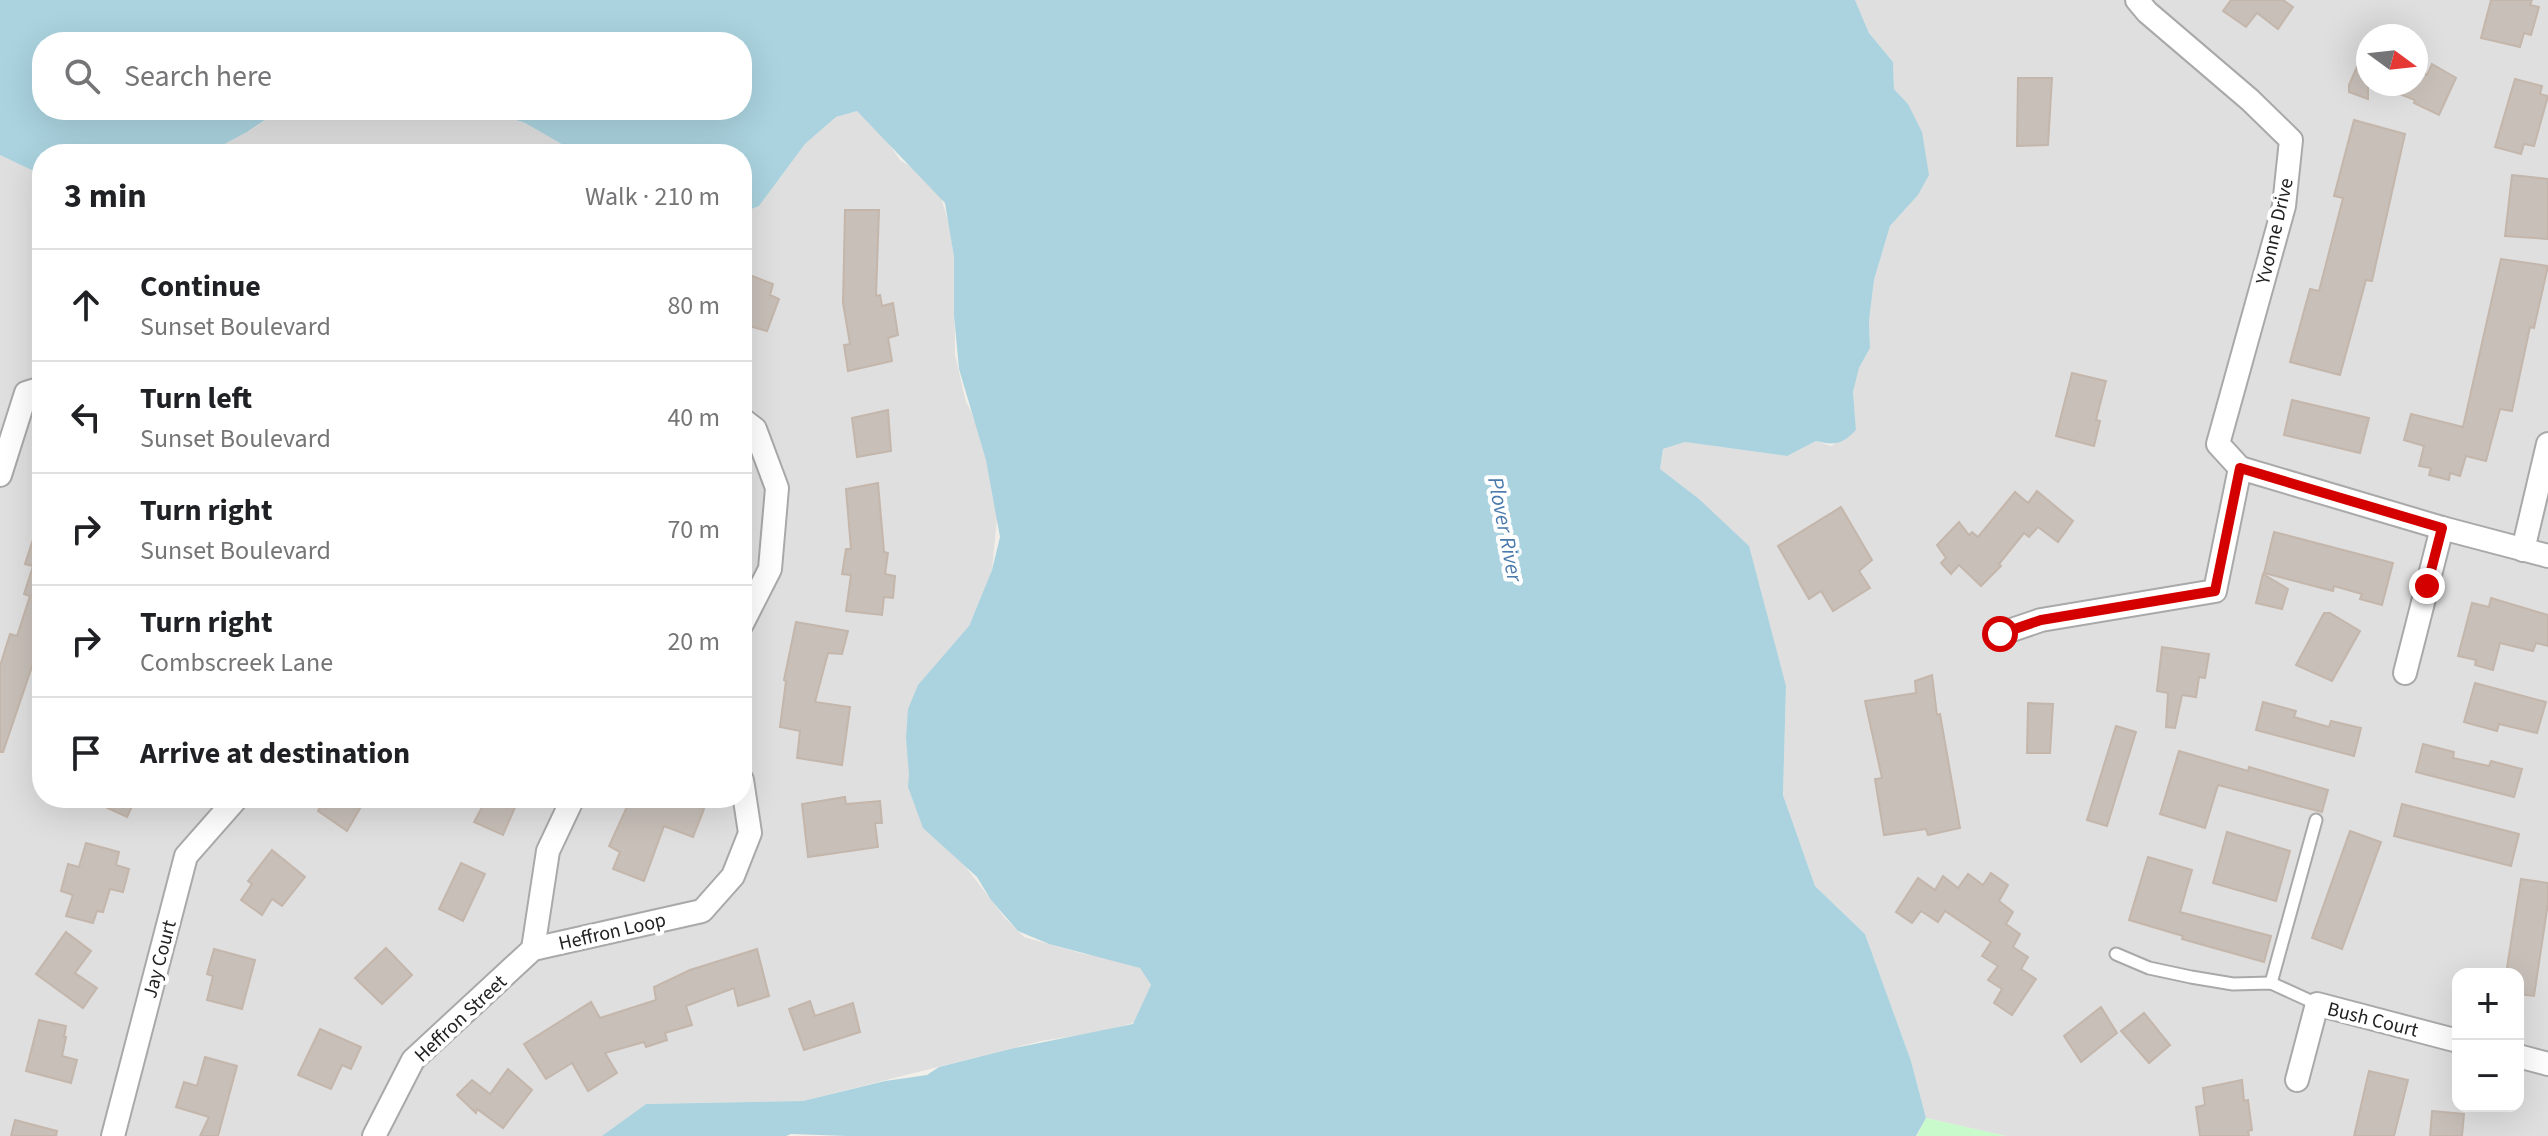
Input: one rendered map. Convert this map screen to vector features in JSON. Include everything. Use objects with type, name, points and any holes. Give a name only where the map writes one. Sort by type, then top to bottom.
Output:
[{"type":"street","name":"Yvonne Drive","points":[[2137,0],[2291,140],[2284,206],[2218,444],[2240,468]]},
{"type":"street","points":[[0,475],[32,395]]},
{"type":"street","points":[[752,427],[777,488],[770,569],[752,604]]},
{"type":"street","points":[[2523,550],[2548,444]]},
{"type":"street","points":[[2000,634],[2041,620],[2215,591],[2240,468],[2548,556]]},
{"type":"street","points":[[2405,673],[2442,528]]},
{"type":"street","name":"Jay Court","points":[[113,1136],[186,856],[228,808]]},
{"type":"street","name":"Heffron Loop","points":[[568,808],[548,851],[533,949],[702,911],[733,876],[750,833],[746,808]]},
{"type":"street","name":"Heffron Street","points":[[374,1136],[413,1060],[533,949]]},
{"type":"street","name":"Bush Court","points":[[2297,1080],[2317,1004],[2454,1040]]},
{"type":"street","points":[[2524,1058],[2548,1064]]},
{"type":"lane","points":[[2271,983],[2316,820]]},
{"type":"lane","points":[[2116,954],[2149,968],[2191,977],[2233,984],[2271,983],[2317,1004]]},
{"type":"shaded area","points":[[1855,0],[2548,0],[2548,1136],[2006,1136],[1926,1118],[1911,1061],[1865,934],[1815,886],[1783,795],[1786,686],[1660,469],[1663,449],[1685,442],[1787,456],[1816,441],[1831,446],[1856,430],[1853,392],[1859,368],[1870,348],[1869,321],[1874,280],[1890,226],[1918,195],[1908,104],[1894,89],[1893,62],[1869,33]]},
{"type":"shaded area","points":[[857,111],[871,117],[900,160],[938,187],[949,224],[954,257],[955,355],[966,402],[990,447],[997,519],[992,570],[969,626],[929,819],[1005,918],[1024,937],[1084,954],[1118,959],[1140,968],[1151,985],[1133,1023],[1041,1041],[803,1101],[646,1104],[603,1136],[0,1136],[0,155],[32,169],[32,808],[752,808],[752,209],[759,206],[805,144],[836,117]]},
{"type":"shaded area","points":[[266,120],[516,120],[562,144],[225,144]]},
{"type":"green space","points":[[1926,1118],[2006,1136],[1917,1136]]},
{"type":"water","name":"Plover River","points":[[0,0],[1855,0],[1869,33],[1893,62],[1894,89],[1908,104],[1922,132],[1929,175],[1918,195],[1890,226],[1874,280],[1869,321],[1870,348],[1859,368],[1853,392],[1856,430],[1842,441],[1816,441],[1787,456],[1685,442],[1663,449],[1660,469],[1699,499],[1749,546],[1786,686],[1783,795],[1815,886],[1865,934],[1911,1061],[1926,1118],[1916,1136],[602,1136],[646,1104],[803,1101],[885,1081],[927,1075],[939,1067],[1010,1049],[1133,1024],[1151,985],[1140,968],[1049,944],[1018,931],[991,900],[977,877],[923,828],[908,787],[908,709],[918,685],[969,626],[992,570],[1000,537],[986,460],[959,369],[954,315],[954,257],[945,203],[857,111],[836,117],[805,144],[759,206],[752,209],[752,144],[562,144],[516,120],[752,120],[752,32],[32,32],[32,120],[265,120],[225,144],[32,144],[32,170],[0,155]]},
{"type":"building","points":[[2231,0],[2283,0],[2293,7],[2278,29],[2257,13],[2246,27],[2223,11]]},
{"type":"building","points":[[2491,0],[2532,0],[2530,5],[2539,7],[2531,35],[2524,33],[2520,47],[2481,38]]},
{"type":"building","points":[[2432,64],[2456,78],[2439,115],[2405,96],[2428,96],[2428,73]]},
{"type":"building","points":[[2356,69],[2356,95],[2349,92]]},
{"type":"building","points":[[2018,78],[2052,78],[2048,145],[2017,146]]},
{"type":"building","points":[[2515,79],[2542,86],[2540,94],[2548,96],[2534,146],[2524,144],[2521,154],[2495,147]]},
{"type":"building","points":[[2354,120],[2405,134],[2372,281],[2366,280],[2340,375],[2290,362],[2310,289],[2319,291],[2343,198],[2334,196]]},
{"type":"building","points":[[2512,175],[2548,179],[2548,239],[2505,236]]},
{"type":"building","points":[[845,210],[879,210],[876,296],[880,295],[882,306],[893,303],[898,335],[888,338],[892,361],[848,371],[844,345],[850,344],[843,303]]},
{"type":"building","points":[[2501,259],[2548,266],[2534,328],[2530,327],[2512,411],[2500,409],[2486,461],[2466,456],[2460,476],[2450,473],[2449,480],[2429,475],[2431,468],[2419,466],[2424,446],[2404,440],[2411,414],[2463,427]]},
{"type":"building","points":[[752,276],[773,284],[770,295],[779,299],[767,331],[752,327]]},
{"type":"building","points":[[2072,373],[2106,381],[2096,420],[2100,421],[2094,446],[2056,436]]},
{"type":"building","points":[[2292,400],[2369,418],[2360,453],[2284,435]]},
{"type":"building","points":[[888,410],[891,451],[857,457],[852,418]]},
{"type":"building","points":[[878,483],[884,552],[888,553],[885,574],[895,576],[893,598],[884,597],[882,615],[846,611],[851,575],[842,574],[846,549],[851,549],[846,489]]},
{"type":"building","points":[[2037,491],[2073,521],[2058,542],[2038,527],[2029,537],[2024,533],[1999,564],[2001,566],[1981,586],[1959,565],[1951,574],[1941,563],[1946,558],[1937,545],[1959,522],[1969,535],[1972,532],[1978,537],[2015,492],[2028,503]]},
{"type":"building","points":[[1841,507],[1872,560],[1859,571],[1870,588],[1833,611],[1821,591],[1809,599],[1778,546]]},
{"type":"building","points":[[2274,532],[2393,563],[2382,605],[2360,599],[2362,594],[2334,586],[2333,591],[2264,573]]},
{"type":"building","points":[[32,542],[32,566],[25,564]]},
{"type":"building","points":[[32,569],[32,666],[3,752],[0,752],[0,666],[10,634],[17,636],[30,596],[24,594]]},
{"type":"building","points":[[2263,574],[2288,589],[2282,609],[2256,603]]},
{"type":"building","points":[[2491,598],[2548,615],[2548,646],[2536,643],[2533,651],[2500,643],[2493,670],[2475,665],[2476,660],[2458,656],[2472,603],[2489,607]]},
{"type":"building","points":[[2324,613],[2330,613],[2360,631],[2332,681],[2296,665]]},
{"type":"building","points":[[796,622],[848,631],[842,654],[828,653],[815,702],[850,707],[842,765],[797,758],[800,731],[780,727],[784,680]]},
{"type":"building","points":[[2162,647],[2209,654],[2205,678],[2199,677],[2196,697],[2182,695],[2175,728],[2166,727],[2168,693],[2157,691]]},
{"type":"building","points":[[1932,675],[1960,828],[1928,835],[1926,829],[1884,835],[1875,779],[1882,778],[1865,701],[1916,693],[1915,681]]},
{"type":"building","points":[[2475,683],[2546,702],[2537,733],[2499,724],[2497,731],[2464,722]]},
{"type":"building","points":[[2263,702],[2296,711],[2294,717],[2329,727],[2331,721],[2361,728],[2354,756],[2256,730]]},
{"type":"building","points":[[2028,703],[2053,704],[2050,753],[2027,753]]},
{"type":"building","points":[[2116,726],[2136,732],[2107,826],[2087,820]]},
{"type":"building","points":[[2423,744],[2454,752],[2453,758],[2489,766],[2491,761],[2522,769],[2514,797],[2416,772]]},
{"type":"building","points":[[2179,751],[2328,790],[2322,812],[2218,785],[2205,828],[2160,814]]},
{"type":"building","points":[[845,797],[846,804],[880,801],[882,823],[875,823],[878,847],[808,857],[802,804]]},
{"type":"building","points":[[2402,804],[2519,834],[2511,866],[2394,836]]},
{"type":"building","points":[[108,808],[131,808],[127,817]]},
{"type":"building","points":[[320,808],[360,808],[347,831],[318,811]]},
{"type":"building","points":[[482,808],[515,808],[503,835],[474,822]]},
{"type":"building","points":[[626,808],[704,809],[693,837],[664,826],[644,881],[613,869],[620,852],[609,846]]},
{"type":"building","points":[[2350,831],[2381,842],[2342,949],[2312,938]]},
{"type":"building","points":[[2227,832],[2290,851],[2276,901],[2213,883]]},
{"type":"building","points":[[86,843],[119,852],[116,865],[129,869],[123,892],[110,889],[103,912],[97,911],[93,923],[66,916],[73,895],[61,891],[68,864],[79,867]]},
{"type":"building","points":[[272,850],[305,877],[282,906],[272,899],[262,915],[241,900],[252,884],[248,881]]},
{"type":"building","points":[[2148,857],[2192,870],[2180,912],[2271,936],[2264,962],[2129,920]]},
{"type":"building","points":[[461,863],[485,874],[463,921],[439,909]]},
{"type":"building","points":[[1991,873],[2008,885],[1999,901],[2013,912],[2006,924],[2020,934],[2013,947],[2028,957],[2021,969],[2036,979],[2012,1015],[1994,1003],[2002,989],[1988,980],[1998,966],[1982,956],[1991,942],[1945,911],[1938,922],[1921,911],[1912,923],[1896,912],[1918,878],[1935,890],[1943,876],[1958,888],[1968,874],[1983,885]]},
{"type":"building","points":[[2521,879],[2548,883],[2548,903],[2534,996],[2524,995],[2524,968],[2507,968]]},
{"type":"building","points":[[66,932],[91,951],[75,973],[97,988],[83,1008],[36,974]]},
{"type":"building","points":[[386,948],[412,975],[382,1004],[355,978]]},
{"type":"building","points":[[214,949],[255,960],[242,1009],[207,1000],[213,976],[207,974]]},
{"type":"building","points":[[757,949],[769,996],[738,1006],[734,988],[686,1006],[692,1025],[665,1033],[667,1040],[646,1047],[644,1042],[605,1053],[617,1073],[588,1091],[572,1063],[546,1079],[524,1044],[591,1002],[600,1018],[656,1000],[654,987],[690,970]]},
{"type":"building","points":[[810,1001],[815,1016],[853,1003],[860,1032],[804,1050],[789,1009]]},
{"type":"building","points":[[2101,1007],[2117,1033],[2081,1062],[2064,1036]]},
{"type":"building","points":[[2144,1013],[2170,1045],[2149,1063],[2121,1031]]},
{"type":"building","points":[[39,1020],[66,1026],[62,1056],[77,1060],[71,1083],[26,1071]]},
{"type":"building","points":[[320,1029],[361,1047],[351,1069],[342,1065],[331,1089],[298,1075]]},
{"type":"building","points":[[205,1057],[237,1066],[218,1136],[200,1136],[209,1117],[176,1107],[184,1082],[197,1086]]},
{"type":"building","points":[[508,1069],[532,1090],[503,1128],[477,1109],[476,1113],[457,1095],[472,1080],[490,1094]]},
{"type":"building","points":[[2369,1071],[2408,1080],[2394,1136],[2354,1136]]},
{"type":"building","points":[[2242,1080],[2252,1130],[2248,1131],[2249,1136],[2200,1136],[2196,1107],[2205,1105],[2203,1088]]},
{"type":"building","points":[[2432,1111],[2464,1114],[2462,1136],[2430,1136]]},
{"type":"building","points":[[15,1120],[57,1131],[56,1136],[11,1136]]},
{"type":"route","points":[[2000,634],[2041,620],[2215,591],[2240,468],[2442,528],[2427,586]]}]
